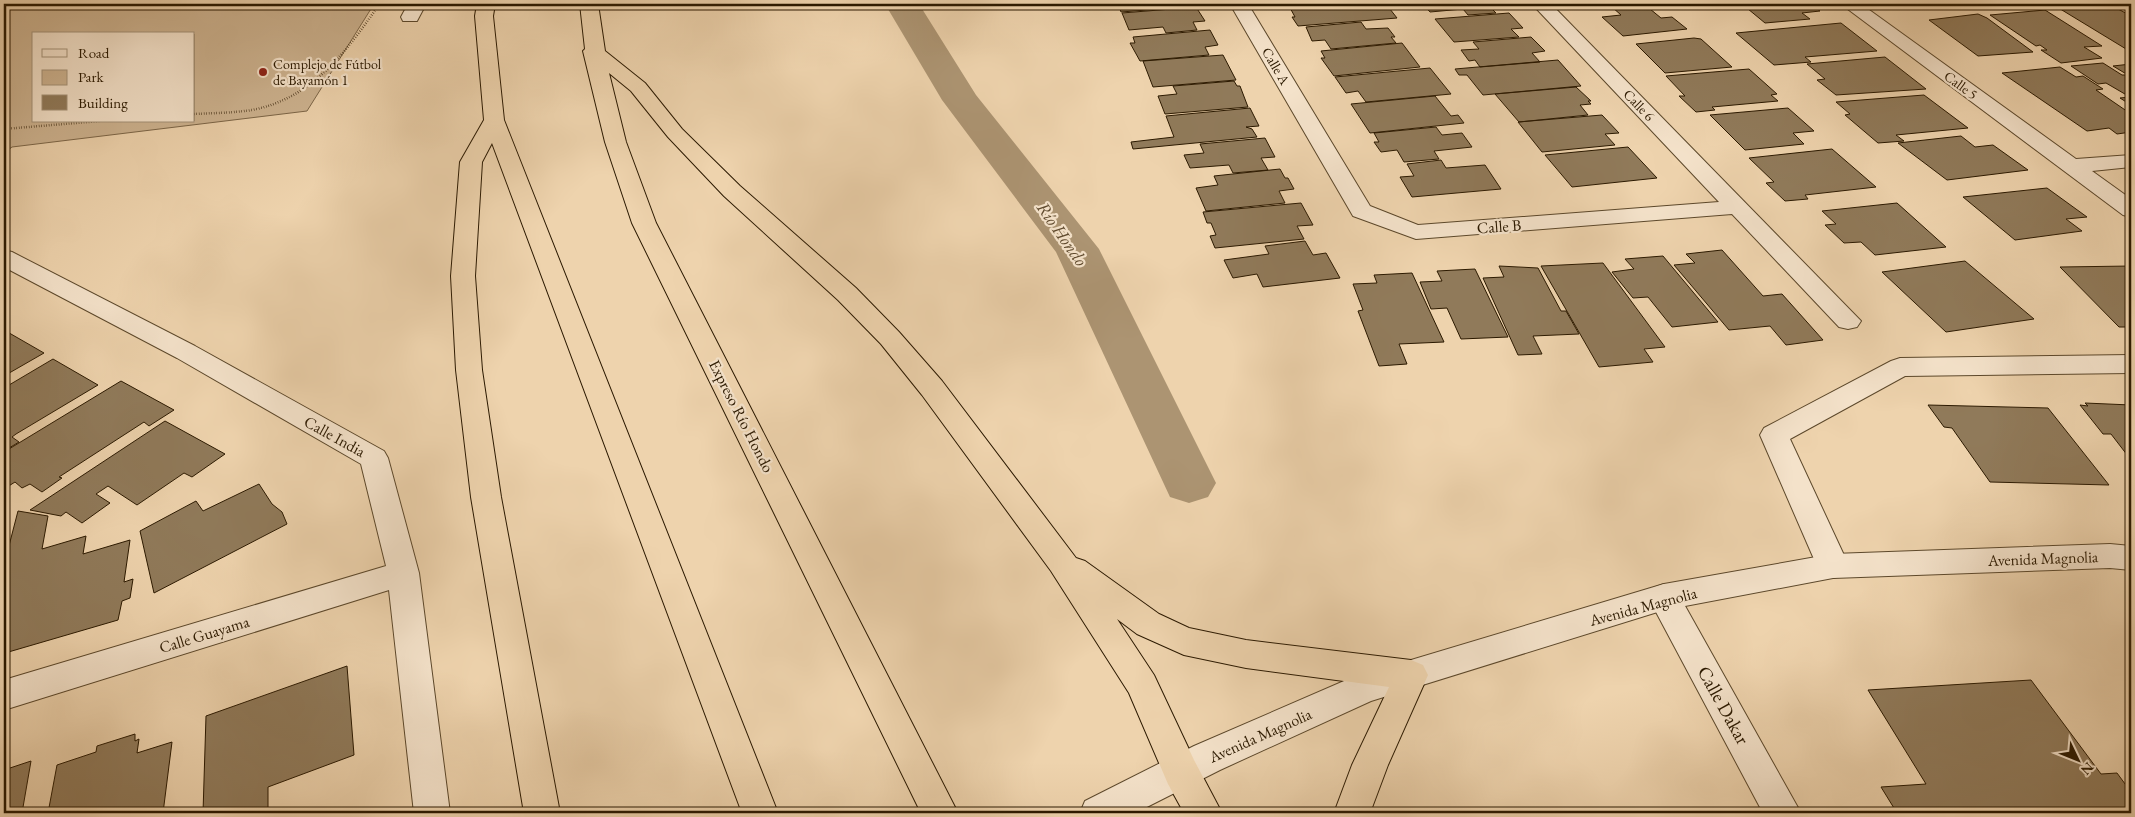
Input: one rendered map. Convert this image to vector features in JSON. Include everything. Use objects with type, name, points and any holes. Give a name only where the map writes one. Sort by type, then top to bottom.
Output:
[{"type":"highway","points":[[486,4],[484,16],[494,120],[760,813]]},
{"type":"highway","name":"Expreso Río Hondo","points":[[589,4],[593,51],[620,163],[644,223],[859,648],[940,813]]},
{"type":"highway","points":[[593,51],[638,86],[675,133],[732,192],[847,294],[890,338],[1018,501],[1062,562],[1142,684],[1180,772],[1204,813]]},
{"type":"highway","points":[[494,120],[471,162],[463,276],[468,361],[486,497],[542,813]]},
{"type":"highway","points":[[1062,562],[1148,624],[1184,641],[1246,654],[1411,675],[1370,765],[1352,813]]},
{"type":"street","name":"Calle A","points":[[1239,4],[1312,128]]},
{"type":"street","name":"Calle 6","points":[[1541,4],[1848,321]]},
{"type":"street","name":"Calle 5","points":[[1850,4],[2131,210]]},
{"type":"street","name":"Calle B","points":[[1312,128],[1361,212],[1416,232],[1737,207]]},
{"type":"street","points":[[2072,166],[2131,161]]},
{"type":"street","name":"Calle India","points":[[4,257],[186,352],[374,458],[403,573],[432,813]]},
{"type":"street","points":[[1833,566],[1774,435],[1900,366],[2131,364]]},
{"type":"street","name":"Avenida Magnolia","points":[[1098,813],[1207,758],[1363,689],[1664,597],[1833,566],[2110,556],[2131,558]]},
{"type":"street","name":"Calle Guayama","points":[[4,695],[403,573]]},
{"type":"street","name":"Calle Dakar","points":[[1664,597],[1783,813]]},
{"type":"path","points":[[195,114],[252,110],[282,102],[303,92],[337,64],[378,6]]},
{"type":"path","points":[[4,128],[86,122]]},
{"type":"green space","name":"Complejo de Fútbol de Bayamón 1","points":[[4,4],[374,4],[307,111],[12,147],[4,153]]},
{"type":"building","points":[[1118,4],[1184,4],[1185,7],[1121,12]]},
{"type":"building","points":[[1288,4],[1386,4],[1397,18],[1298,26],[1292,17],[1295,17]]},
{"type":"building","points":[[1423,4],[1500,4],[1488,5],[1496,13],[1468,15],[1463,9],[1430,12]]},
{"type":"building","points":[[1644,4],[1661,18],[1672,17],[1687,29],[1623,36],[1602,17],[1621,15],[1612,7]]},
{"type":"building","points":[[1742,4],[1810,4],[1820,11],[1802,13],[1810,19],[1765,23]]},
{"type":"building","points":[[2109,4],[2131,16],[2131,52],[2057,7]]},
{"type":"building","points":[[1196,7],[1205,21],[1193,22],[1197,30],[1166,33],[1163,27],[1129,30],[1122,13]]},
{"type":"building","points":[[2045,10],[2102,46],[2084,47],[2102,58],[2061,63],[2041,50],[2047,50],[2040,45],[2036,46],[1990,15]]},
{"type":"building","points":[[1509,13],[1523,28],[1511,29],[1519,37],[1454,42],[1435,19]]},
{"type":"building","points":[[1978,14],[1987,18],[2033,52],[1978,56],[1929,20]]},
{"type":"building","points":[[1361,22],[1366,29],[1388,28],[1395,37],[1391,37],[1396,43],[1331,49],[1325,40],[1312,41],[1306,27]]},
{"type":"building","points":[[1841,23],[1877,51],[1805,57],[1811,62],[1774,65],[1736,33]]},
{"type":"building","points":[[1210,30],[1218,45],[1205,47],[1209,55],[1140,61],[1130,43],[1135,43],[1133,37]]},
{"type":"building","points":[[1531,37],[1545,51],[1532,53],[1540,62],[1480,67],[1475,60],[1469,61],[1461,50],[1479,49],[1473,42]]},
{"type":"building","points":[[1694,38],[1701,39],[1732,67],[1665,73],[1636,44]]},
{"type":"building","points":[[1402,43],[1420,67],[1334,76],[1321,58],[1325,58],[1321,51]]},
{"type":"building","points":[[1223,55],[1236,80],[1153,87],[1143,61]]},
{"type":"building","points":[[1885,57],[1926,89],[1836,95],[1817,80],[1825,79],[1807,64]]},
{"type":"building","points":[[1558,60],[1581,86],[1483,95],[1467,75],[1459,75],[1455,69]]},
{"type":"building","points":[[2103,63],[2122,75],[2128,75],[2113,66],[2131,64],[2131,105],[2120,98],[2130,97],[2106,83],[2098,84],[2071,66]]},
{"type":"building","points":[[2060,67],[2076,77],[2083,76],[2103,89],[2096,90],[2131,114],[2131,132],[2117,134],[2109,128],[2087,131],[2002,73]]},
{"type":"building","points":[[1430,68],[1451,94],[1366,102],[1358,91],[1346,93],[1335,77]]},
{"type":"building","points":[[1749,69],[1777,94],[1771,95],[1778,101],[1712,107],[1715,110],[1696,112],[1679,96],[1685,96],[1666,76]]},
{"type":"building","points":[[1234,81],[1237,86],[1240,86],[1248,107],[1165,114],[1158,96],[1177,94],[1173,86]]},
{"type":"building","points":[[1576,87],[1591,101],[1588,101],[1591,104],[1580,105],[1588,115],[1519,122],[1495,94]]},
{"type":"building","points":[[1924,95],[1968,128],[1896,135],[1904,141],[1878,143],[1845,115],[1850,114],[1836,102]]},
{"type":"building","points":[[1435,96],[1451,116],[1458,115],[1464,123],[1370,133],[1351,104]]},
{"type":"building","points":[[1250,108],[1259,126],[1246,127],[1252,129],[1257,137],[1133,149],[1131,142],[1174,137],[1166,116]]},
{"type":"building","points":[[1788,108],[1814,131],[1793,133],[1804,144],[1745,150],[1710,115]]},
{"type":"building","points":[[1602,115],[1619,133],[1605,134],[1615,145],[1542,152],[1518,122]]},
{"type":"building","points":[[1436,127],[1442,135],[1462,133],[1472,147],[1434,151],[1439,159],[1404,162],[1397,150],[1381,152],[1374,142],[1379,142],[1374,133]]},
{"type":"building","points":[[1961,136],[1975,147],[1993,145],[2028,170],[1947,180],[1898,143]]},
{"type":"building","points":[[1265,138],[1275,157],[1261,158],[1268,170],[1233,173],[1229,165],[1190,168],[1184,155],[1204,153],[1200,144]]},
{"type":"building","points":[[1628,147],[1657,178],[1572,187],[1545,155]]},
{"type":"building","points":[[1832,149],[1876,187],[1805,195],[1808,199],[1785,201],[1766,183],[1774,182],[1749,158]]},
{"type":"building","points":[[1441,160],[1446,168],[1485,165],[1501,189],[1412,197],[1400,177],[1414,176],[1407,164]]},
{"type":"building","points":[[1280,169],[1294,189],[1279,191],[1285,203],[1206,211],[1196,188],[1218,185],[1214,176]]},
{"type":"building","points":[[2047,188],[2087,217],[2066,219],[2082,231],[2015,240],[1963,197]]},
{"type":"building","points":[[1301,203],[1313,225],[1297,226],[1304,239],[1215,248],[1210,236],[1216,235],[1211,223],[1207,223],[1203,212]]},
{"type":"building","points":[[1897,203],[1946,247],[1875,255],[1861,242],[1844,243],[1825,225],[1836,224],[1822,211]]},
{"type":"building","points":[[1305,241],[1313,255],[1326,253],[1340,278],[1263,287],[1257,274],[1233,278],[1224,260],[1269,254],[1265,246]]},
{"type":"building","points":[[1722,250],[1763,296],[1782,294],[1823,340],[1786,345],[1770,326],[1729,330],[1674,265],[1695,263],[1686,254]]},
{"type":"building","points":[[1663,256],[1718,322],[1672,327],[1648,297],[1633,298],[1612,272],[1634,269],[1625,259]]},
{"type":"building","points":[[1965,261],[2034,319],[1946,332],[1882,272]]},
{"type":"building","points":[[1603,263],[1665,347],[1644,349],[1653,362],[1599,367],[1541,266]]},
{"type":"building","points":[[1499,266],[1538,268],[1561,311],[1566,311],[1579,334],[1533,336],[1542,354],[1518,355],[1483,278],[1504,277]]},
{"type":"building","points":[[2131,266],[2131,327],[2119,327],[2060,267]]},
{"type":"building","points":[[1475,269],[1508,337],[1461,339],[1447,308],[1431,309],[1420,282],[1442,281],[1437,271]]},
{"type":"building","points":[[1412,273],[1444,342],[1399,344],[1407,364],[1379,366],[1358,311],[1363,310],[1353,284],[1377,283],[1374,275]]},
{"type":"building","points":[[4,330],[44,353],[4,376]]},
{"type":"building","points":[[53,359],[98,385],[16,434],[12,437],[19,442],[4,451],[4,388]]},
{"type":"building","points":[[121,381],[174,410],[149,426],[144,422],[59,477],[62,478],[42,492],[30,484],[22,488],[15,482],[4,489],[4,452]]},
{"type":"building","points":[[2085,403],[2131,405],[2131,460],[2111,434],[2103,434],[2080,405],[2088,406]]},
{"type":"building","points":[[1928,405],[2048,408],[2109,485],[1990,482],[1952,428],[1944,427]]},
{"type":"building","points":[[165,421],[225,454],[192,477],[184,473],[137,505],[108,486],[96,494],[110,503],[82,523],[66,512],[61,516],[30,510]]},
{"type":"building","points":[[259,484],[272,504],[282,512],[287,524],[154,593],[140,531],[196,501],[203,511]]},
{"type":"building","points":[[18,511],[48,516],[42,549],[86,536],[83,554],[130,540],[124,582],[133,579],[130,598],[122,601],[118,620],[5,653],[9,636],[4,637],[4,565]]},
{"type":"building","points":[[347,666],[354,755],[268,787],[268,810],[259,813],[203,813],[206,716]]},
{"type":"building","points":[[2031,680],[2101,774],[2117,773],[2131,792],[2131,813],[1897,813],[1881,787],[1926,784],[1868,690]]},
{"type":"building","points":[[135,734],[135,741],[139,739],[137,753],[172,742],[163,813],[48,813],[57,765],[96,752],[97,746]]},
{"type":"building","points":[[31,761],[22,813],[4,813],[4,770]]},
{"type":"waterway","name":"Río Hondo","points":[[902,4],[961,100],[1077,249],[1189,483]]},
{"type":"place","name":"Complejo de Fútbol de Bayamón 1","points":[[263,72]]}]
